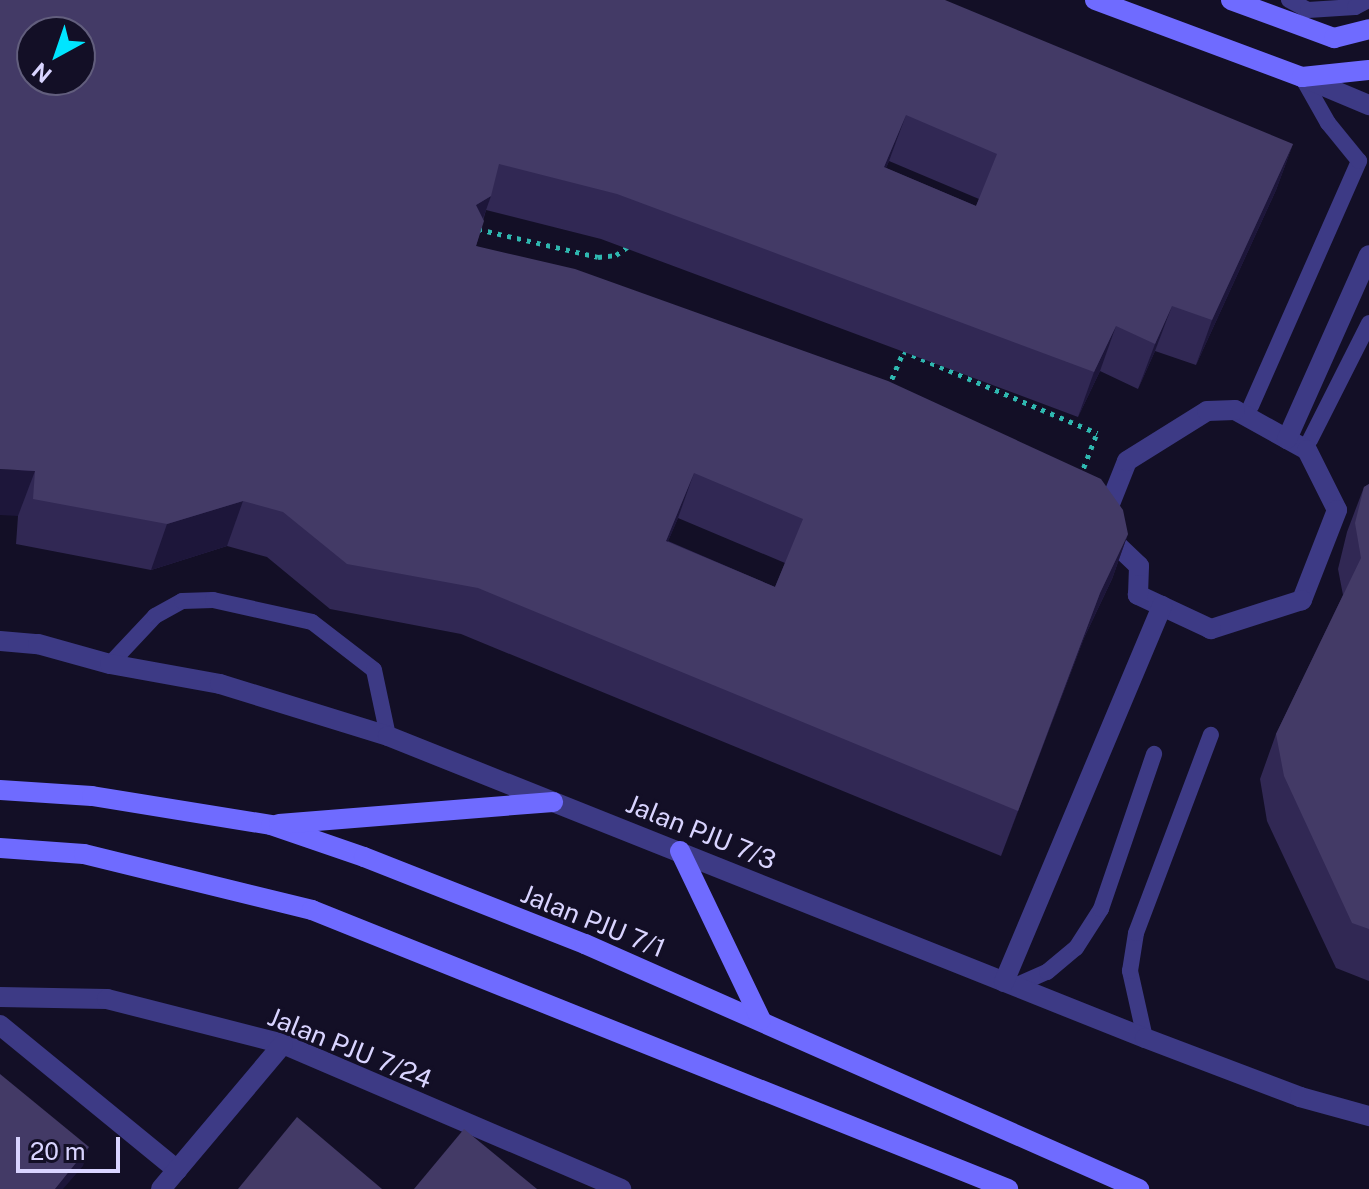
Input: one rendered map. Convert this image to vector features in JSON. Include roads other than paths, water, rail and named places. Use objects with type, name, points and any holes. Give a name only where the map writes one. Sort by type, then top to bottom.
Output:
[{"type":"street","points":[[1095,0],[1369,105]]},
{"type":"street","points":[[1231,0],[1334,38],[1369,29]]},
{"type":"street","points":[[1302,77],[1369,70]]},
{"type":"street","points":[[1287,439],[1369,255]]},
{"type":"street","points":[[1235,410],[1287,439],[1307,450],[1337,510],[1302,600],[1211,629],[1138,595],[1139,566],[1100,529],[1105,495],[1127,461],[1207,411],[1235,410]]},
{"type":"street","points":[[1010,984],[1162,606]]},
{"type":"street","name":"Jalan PJU 7/3","points":[[0,641],[38,644],[110,664],[220,684],[388,736],[1145,1038],[1300,1097],[1369,1116]]},
{"type":"street","name":"Jalan PJU 7/1","points":[[0,790],[92,796],[271,825],[556,933],[761,1020],[1139,1189]]},
{"type":"street","points":[[271,825],[553,802]]},
{"type":"street","points":[[0,848],[84,854],[312,910],[1008,1189]]},
{"type":"street","points":[[680,851],[761,1020]]},
{"type":"street","name":"Jalan PJU 7/24","points":[[0,997],[107,999],[283,1044],[621,1189]]},
{"type":"street","points":[[0,1025],[177,1170]]},
{"type":"street","points":[[161,1189],[283,1044]]},
{"type":"lane","points":[[1289,0],[1308,10],[1355,7],[1369,0]]},
{"type":"lane","points":[[1251,406],[1359,161],[1302,77]]},
{"type":"lane","points":[[1310,440],[1369,323]]},
{"type":"lane","points":[[110,664],[155,616],[182,601],[213,600],[312,622],[374,670],[388,736]]},
{"type":"lane","points":[[1145,1038],[1130,971],[1136,933],[1211,735]]},
{"type":"lane","points":[[1010,984],[1047,972],[1076,948],[1101,909],[1154,754]]}]
